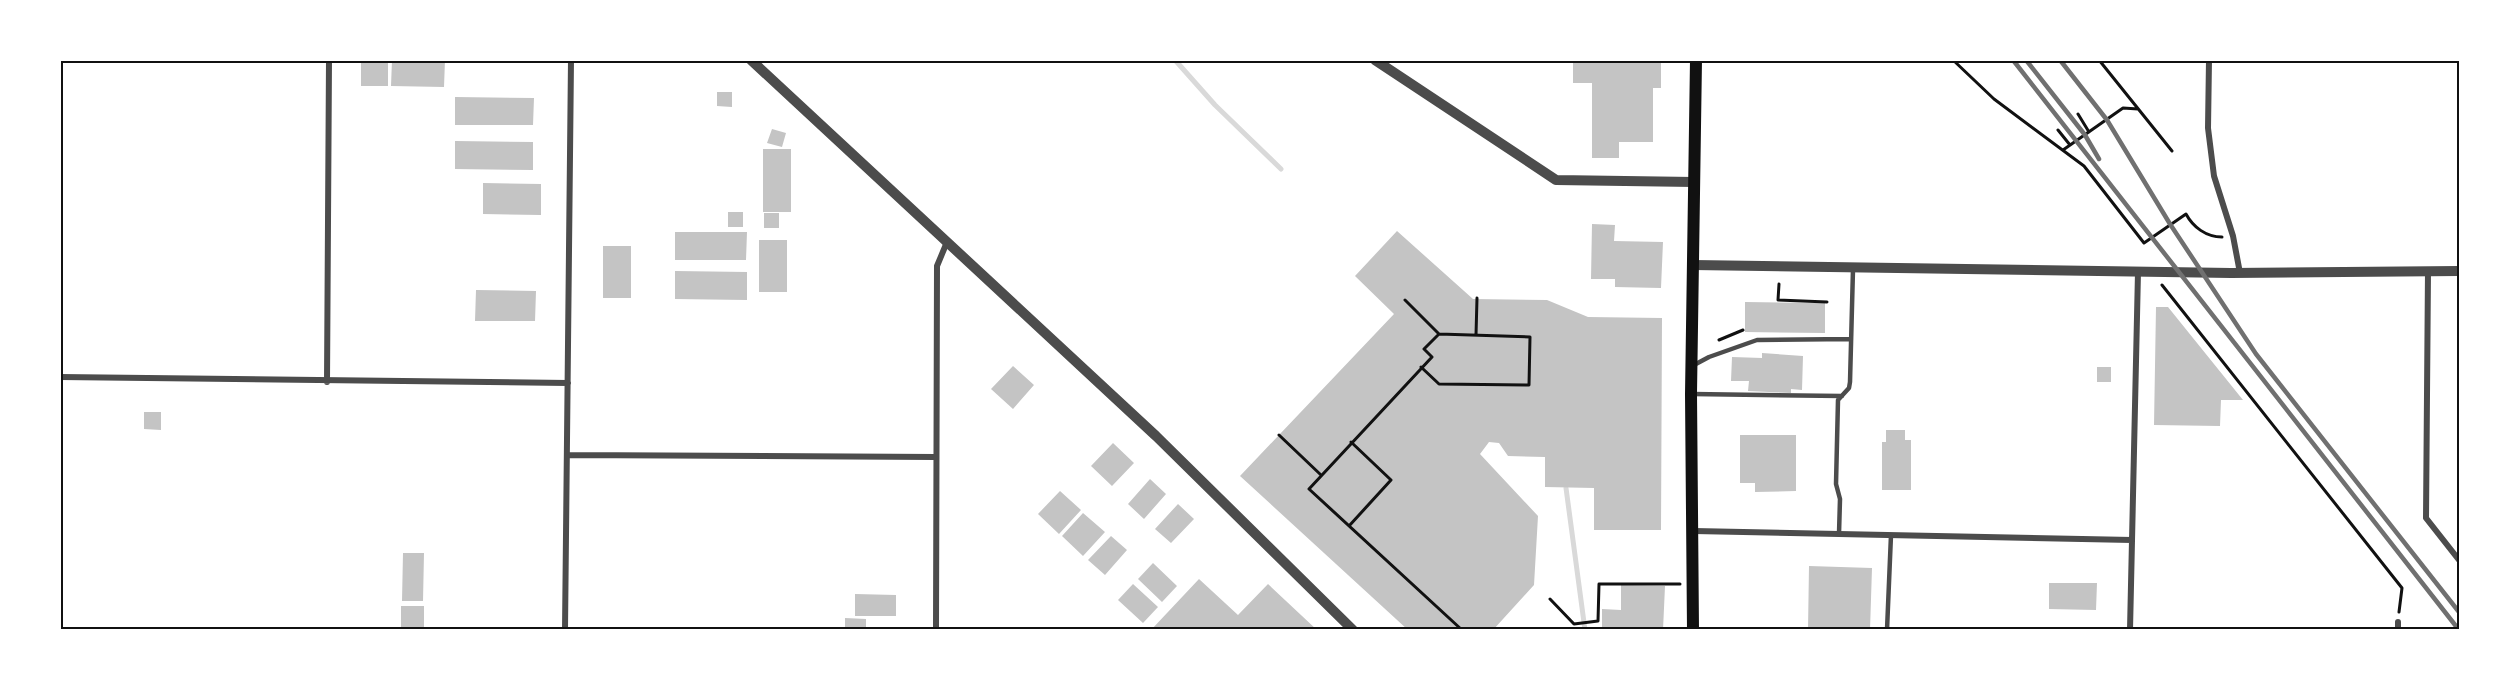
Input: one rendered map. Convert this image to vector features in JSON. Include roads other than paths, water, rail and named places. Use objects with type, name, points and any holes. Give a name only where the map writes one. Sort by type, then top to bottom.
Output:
[{"type":"main road","points":[[1693,630],[1691,367],[1695,60]]},
{"type":"street","points":[[327,382],[329,60]]},
{"type":"street","points":[[566,630],[571,60]]},
{"type":"street","points":[[751,60],[1156,436],[1353,630]]},
{"type":"street","points":[[1375,60],[1556,180],[1694,182]]},
{"type":"street","points":[[2209,60],[2208,128],[2212,166],[2233,236],[2240,273]]},
{"type":"street","points":[[936,630],[936,266],[946,242]]},
{"type":"street","points":[[1693,265],[2240,273],[2459,271]]},
{"type":"street","points":[[2428,270],[2426,518],[2459,561]]},
{"type":"street","points":[[2130,630],[2138,272]]},
{"type":"street","points":[[60,377],[327,382],[568,383]]},
{"type":"street","points":[[567,455],[936,457]]},
{"type":"street","points":[[1694,531],[2132,540]]},
{"type":"street","points":[[2397,622],[2397,630]]},
{"type":"lane","points":[[1839,534],[1840,499],[1836,474],[1838,400],[1849,388],[1850,382],[1854,266]]},
{"type":"lane","points":[[1691,367],[1709,357],[1757,340],[1851,339]]},
{"type":"lane","points":[[1691,394],[1842,396]]},
{"type":"lane","points":[[1887,630],[1891,535]]},
{"type":"waterway","points":[[1175,60],[1215,105],[1281,169]]},
{"type":"waterway","points":[[1566,488],[1585,630]]},
{"type":"railway","points":[[2013,60],[2459,630]]},
{"type":"railway","points":[[2026,60],[2085,135],[2099,159]]},
{"type":"railway","points":[[2060,60],[2107,120],[2170,224],[2256,354],[2459,612]]}]
